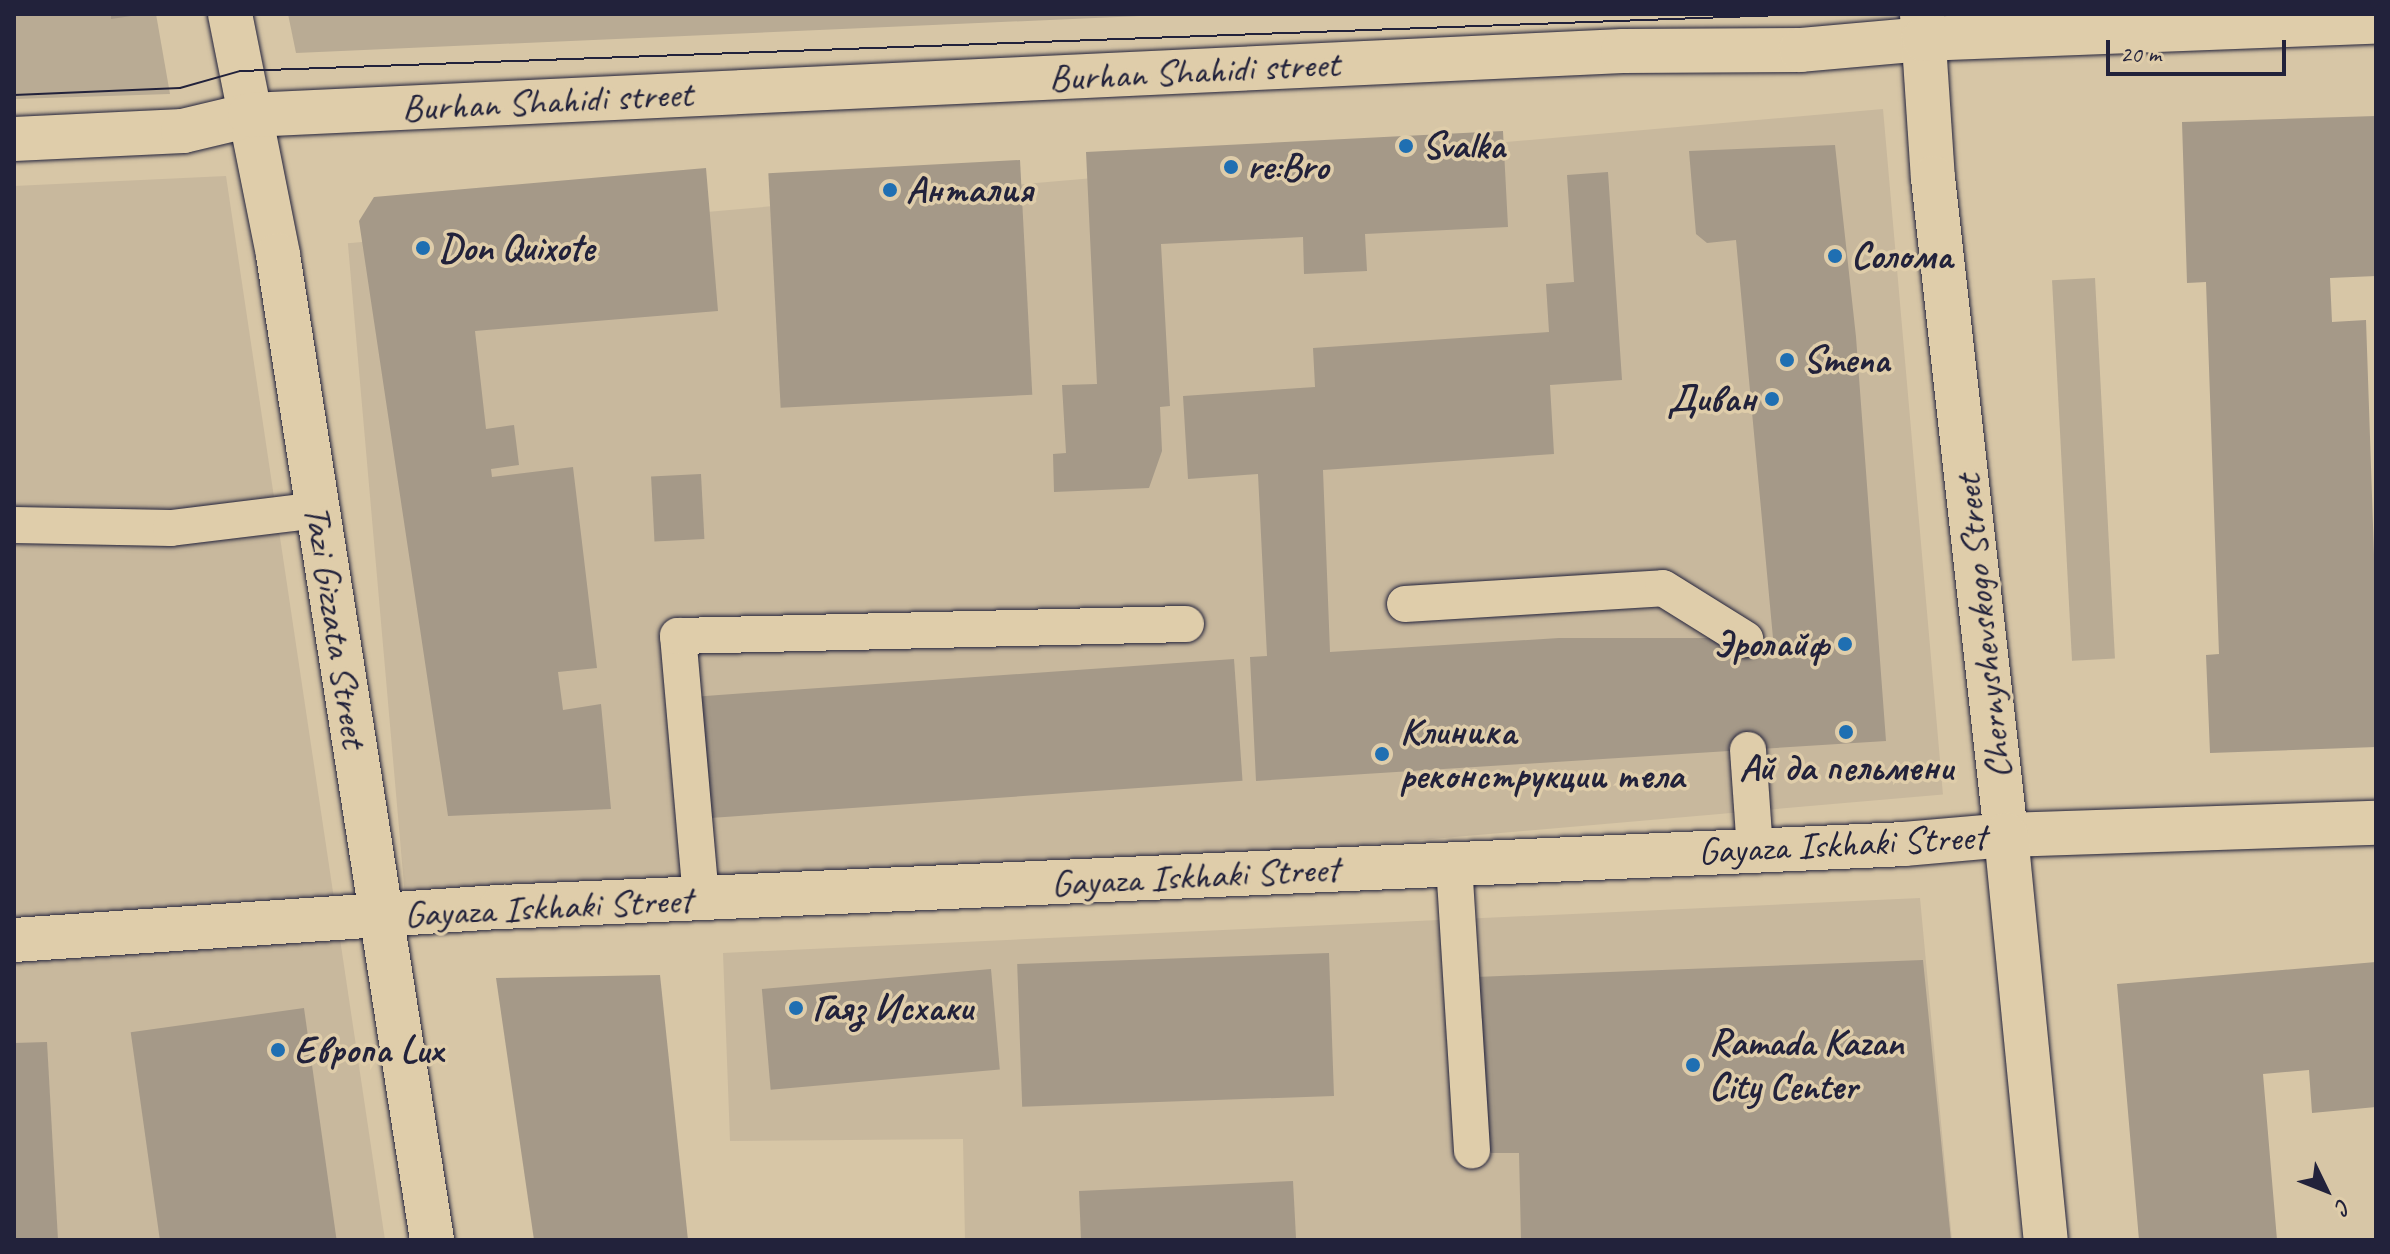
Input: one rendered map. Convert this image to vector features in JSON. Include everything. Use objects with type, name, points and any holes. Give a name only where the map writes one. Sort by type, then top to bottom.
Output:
[{"type":"street","name":"Tazi Gizzata Street","points":[[230,14],[278,255],[432,1240]]},
{"type":"street","name":"Burhan Shahidi street","points":[[14,139],[183,131],[250,115],[1607,52],[1801,50],[1923,26],[2376,22]]},
{"type":"street","name":"Chernyshevskogo Street","points":[[1923,26],[1933,178],[2006,835],[2046,1240]]},
{"type":"street","name":"Gayaza Iskhaki Street","points":[[14,940],[701,898],[1904,844],[2006,835],[2376,823]]},
{"type":"lane","points":[[14,525],[171,528],[256,521],[317,510]]},
{"type":"lane","points":[[1405,604],[1663,588],[1745,639]]},
{"type":"lane","points":[[701,898],[678,636],[1186,624]]},
{"type":"lane","points":[[1748,750],[1755,849]]},
{"type":"lane","points":[[1454,864],[1472,1150]]},
{"type":"shaded area","points":[[14,14],[156,14],[170,94],[14,99]]},
{"type":"shaded area","points":[[288,14],[1185,14],[296,53]]},
{"type":"shaded area","points":[[1883,109],[1943,794],[408,929],[348,243]]},
{"type":"shaded area","points":[[226,176],[385,1240],[14,1240],[14,186]]},
{"type":"shaded area","points":[[2095,278],[2115,658],[2072,661],[2052,280]]},
{"type":"shaded area","points":[[1920,898],[1952,1240],[965,1240],[963,1139],[730,1141],[723,953]]},
{"type":"building","points":[[111,14],[131,14],[131,16],[111,19]]},
{"type":"building","points":[[2376,116],[2376,276],[2330,278],[2332,322],[2366,320],[2376,613],[2376,747],[2210,753],[2206,655],[2219,654],[2206,282],[2187,283],[2182,122]]},
{"type":"building","points":[[1503,131],[1508,227],[1365,234],[1367,271],[1304,274],[1303,237],[1161,244],[1170,406],[1160,407],[1162,451],[1149,488],[1054,492],[1053,454],[1066,453],[1062,385],[1097,384],[1086,152]]},
{"type":"building","points":[[1835,145],[1856,337],[1886,741],[1256,781],[1250,657],[1267,656],[1258,474],[1188,479],[1183,396],[1315,387],[1313,348],[1549,332],[1546,284],[1574,282],[1567,175],[1608,172],[1622,380],[1550,385],[1554,454],[1323,470],[1330,652],[1559,638],[1773,638],[1736,240],[1707,243],[1696,234],[1689,151]]},
{"type":"building","points":[[1020,160],[1032,395],[781,408],[768,173]]},
{"type":"building","points":[[706,168],[718,311],[475,331],[486,429],[514,425],[519,465],[491,469],[492,477],[573,467],[597,668],[558,672],[563,710],[601,704],[611,809],[448,816],[359,221],[374,197]]},
{"type":"building","points":[[701,474],[704,539],[654,542],[651,477]]},
{"type":"building","points":[[1234,659],[1243,781],[707,818],[698,696]]},
{"type":"building","points":[[1329,953],[1334,1096],[1022,1107],[1017,964]]},
{"type":"building","name":"Ramada Kazan City Center","points":[[1923,960],[1951,1240],[1521,1240],[1519,1153],[1456,1153],[1450,978]]},
{"type":"building","points":[[2376,962],[2376,1107],[2312,1113],[2309,1070],[2263,1074],[2277,1240],[2139,1240],[2117,984]]},
{"type":"building","points":[[991,969],[1000,1070],[771,1090],[762,989]]},
{"type":"building","points":[[660,975],[688,1240],[534,1240],[496,978]]},
{"type":"building","points":[[304,1008],[337,1240],[160,1240],[131,1032]]},
{"type":"building","points":[[47,1042],[58,1240],[14,1240],[14,1043]]},
{"type":"building","points":[[1293,1181],[1296,1238],[1081,1240],[1079,1191]]},
{"type":"tram line","points":[[14,95],[180,88],[240,71],[1809,14]]},
{"type":"place","name":"Svalka","points":[[1406,146]]},
{"type":"place","name":"re:Bro","points":[[1231,167]]},
{"type":"place","name":"Анталия","points":[[890,190]]},
{"type":"place","name":"Don Quixote","points":[[423,248]]},
{"type":"place","name":"Солома","points":[[1835,256]]},
{"type":"place","name":"Smena","points":[[1787,360]]},
{"type":"place","name":"Диван","points":[[1772,399]]},
{"type":"place","name":"Эролайф","points":[[1845,644]]},
{"type":"place","name":"Ай да пельмени","points":[[1846,732]]},
{"type":"place","name":"Клиника реконструкции тела","points":[[1382,754]]},
{"type":"place","name":"Гаяз Исхаки","points":[[796,1008]]},
{"type":"place","name":"Европа Lux","points":[[278,1050]]},
{"type":"place","name":"Ramada Kazan City Center","points":[[1693,1065]]}]
